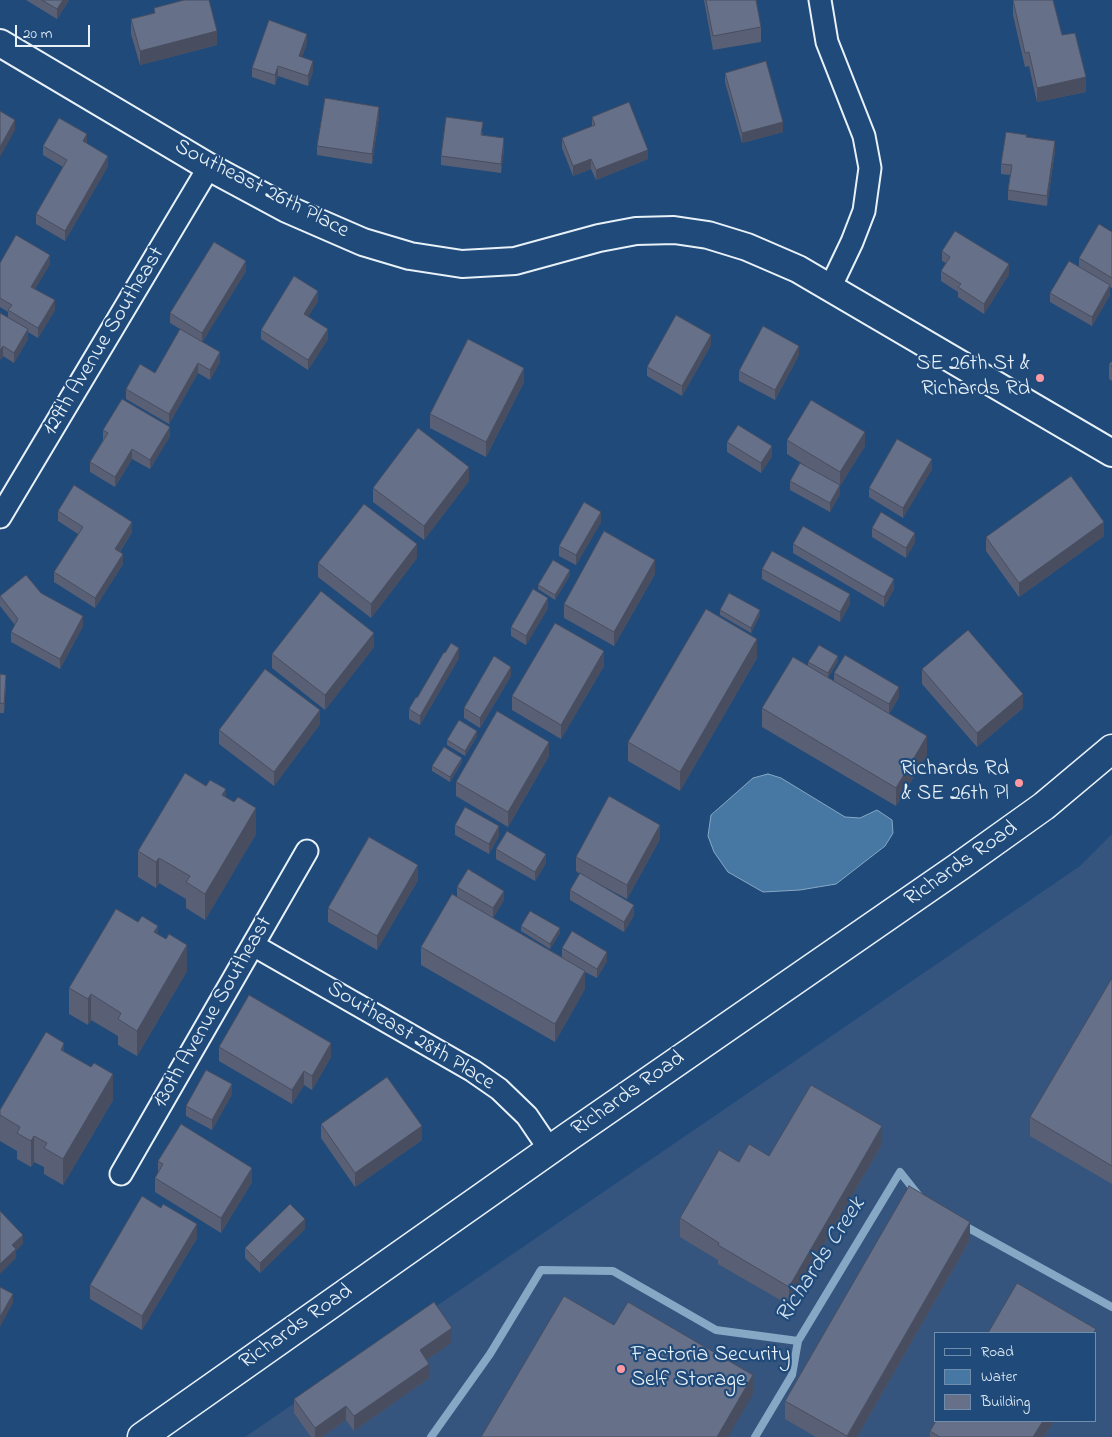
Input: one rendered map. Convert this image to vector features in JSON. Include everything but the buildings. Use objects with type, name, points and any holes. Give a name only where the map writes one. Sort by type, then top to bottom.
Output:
[{"type":"main road","name":"Richards Road","points":[[142,1437],[550,1150],[986,848],[1044,806],[1112,749]]},
{"type":"street","points":[[820,0],[827,42],[864,136],[870,168],[864,211],[852,242],[830,288]]},
{"type":"street","name":"Southeast 26th Place","points":[[0,43],[210,167],[287,209],[363,242],[410,256],[462,264],[515,261],[599,238],[636,231],[674,230],[708,236],[747,247],[798,269],[1112,453]]},
{"type":"street","name":"129th Avenue Southeast","points":[[0,517],[210,167]]},
{"type":"street","name":"130th Avenue Southeast","points":[[121,1174],[307,851]]},
{"type":"street","name":"Southeast 28th Place","points":[[253,945],[474,1071],[500,1089],[527,1116],[550,1150]]},
{"type":"shaded area","points":[[1112,834],[1112,1437],[245,1437],[1080,866]]},
{"type":"water","points":[[768,774],[781,778],[845,817],[860,818],[877,810],[892,820],[893,833],[885,846],[836,884],[800,890],[763,892],[728,872],[714,852],[708,836],[711,815],[753,778]]},
{"type":"waterway","name":"Richards Creek","points":[[431,1437],[490,1354],[541,1270],[613,1271],[716,1330],[798,1341],[900,1172],[919,1196]]},
{"type":"waterway","name":"Richards Creek","points":[[963,1225],[1112,1307]]},
{"type":"waterway","points":[[755,1437],[792,1375],[798,1341]]},
{"type":"place","name":"SE 26th St & Richards Rd","points":[[1040,378]]},
{"type":"place","name":"Richards Rd & SE 26th Pl","points":[[1019,783]]},
{"type":"place","name":"Factoria Security Self Storage","points":[[621,1369]]}]
